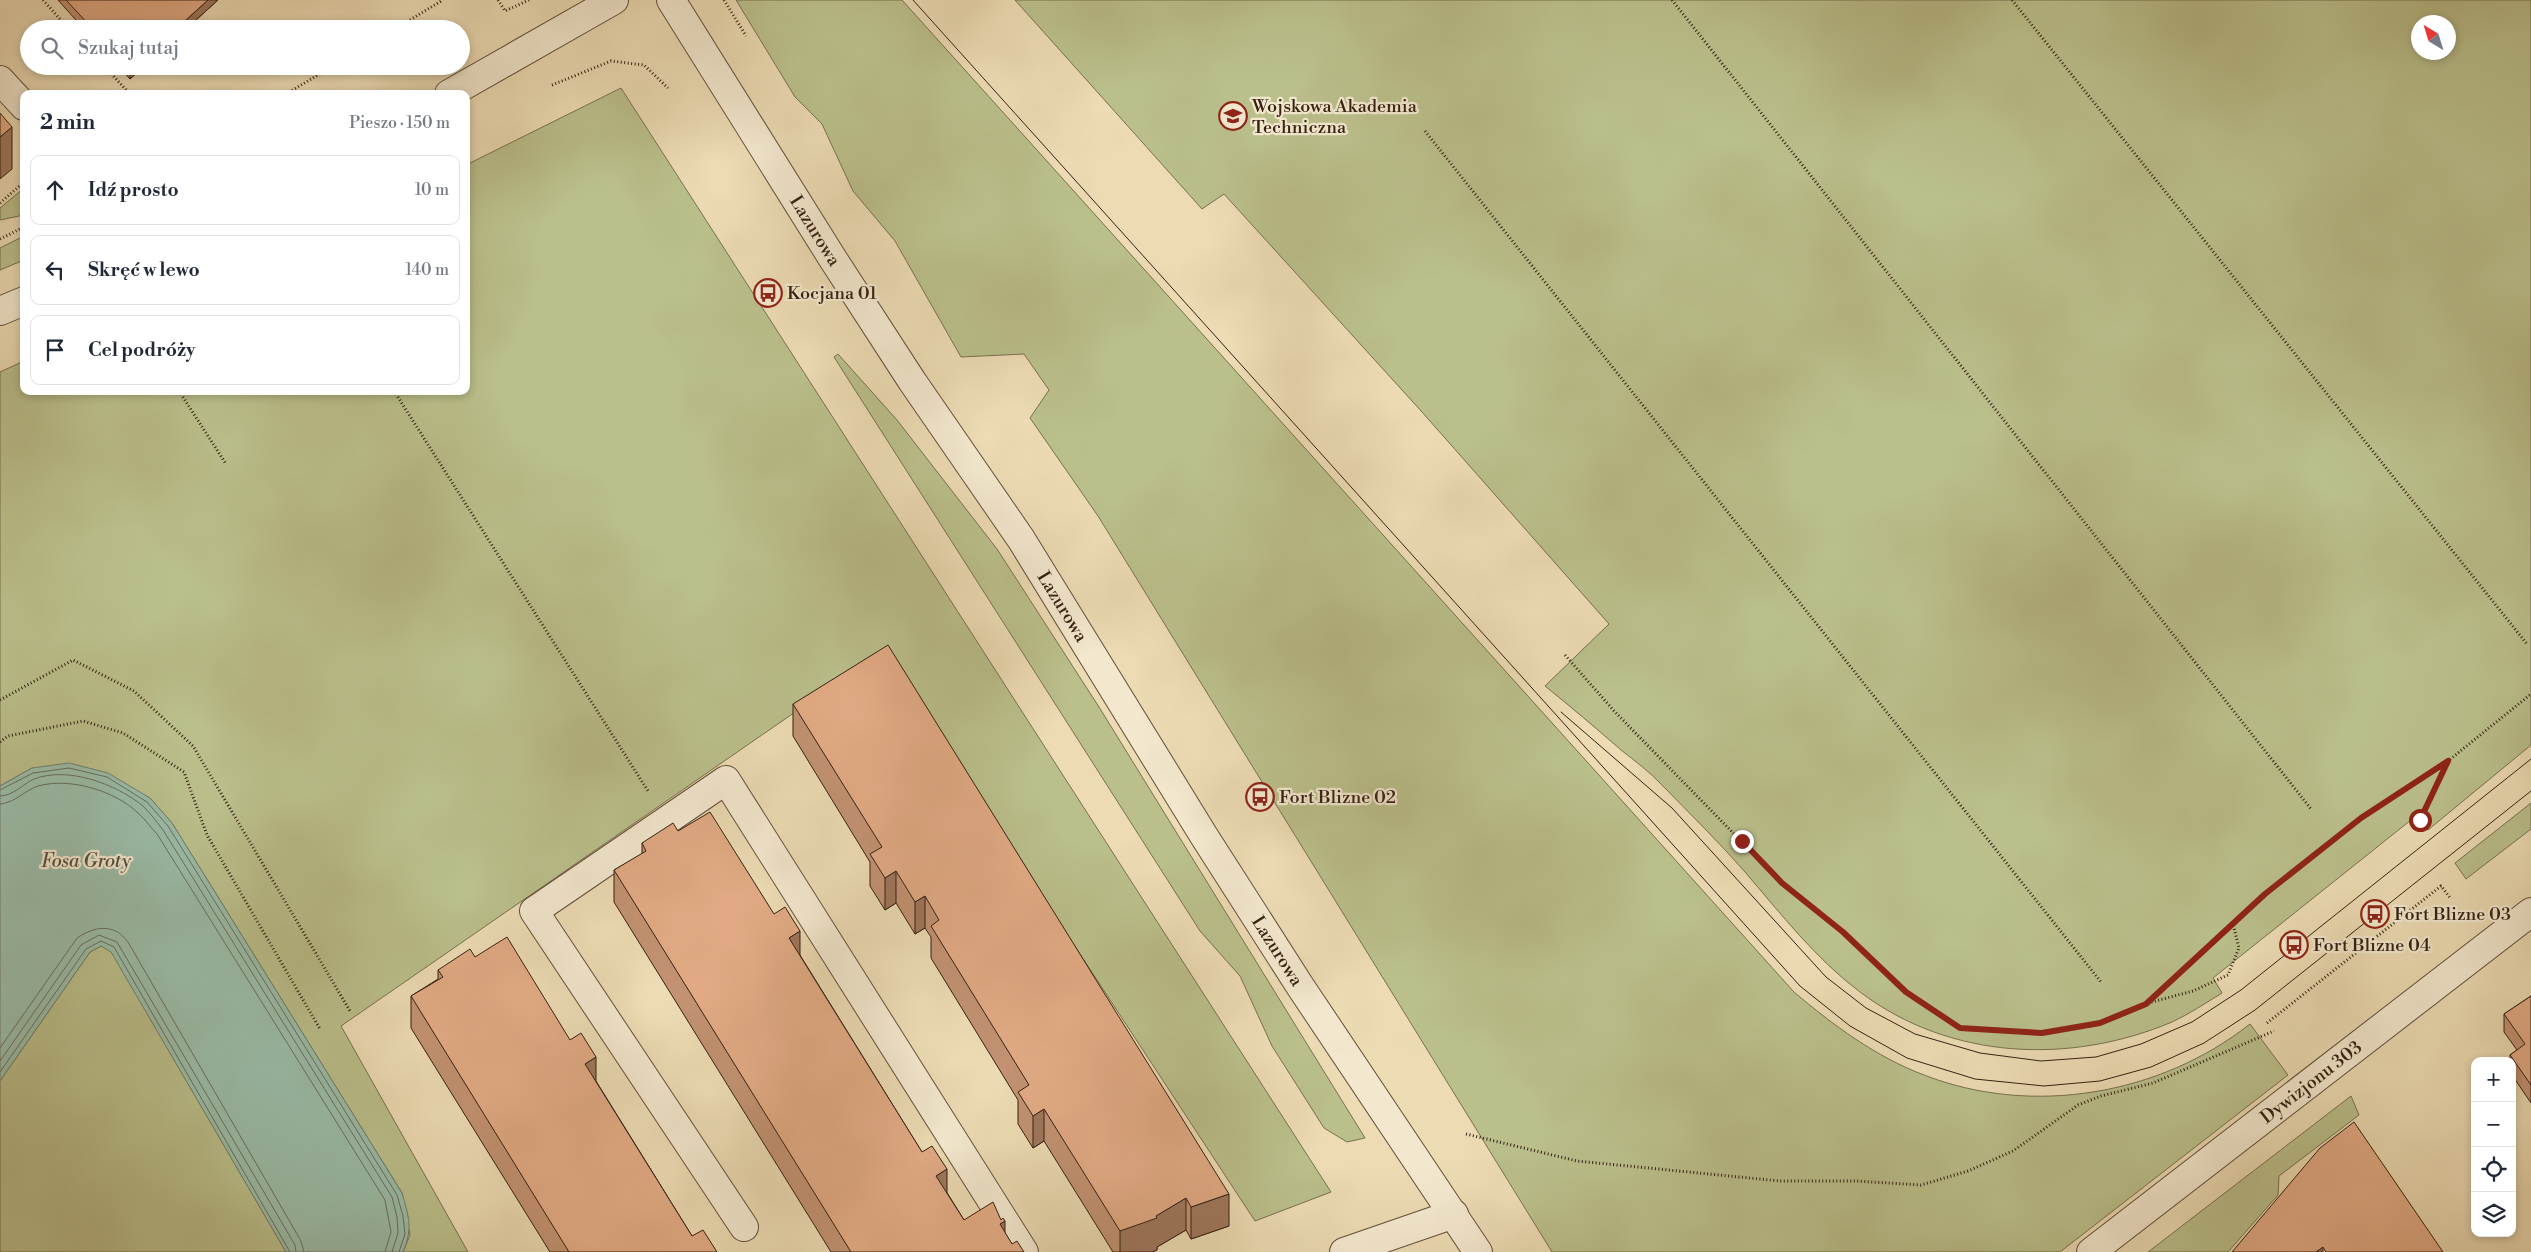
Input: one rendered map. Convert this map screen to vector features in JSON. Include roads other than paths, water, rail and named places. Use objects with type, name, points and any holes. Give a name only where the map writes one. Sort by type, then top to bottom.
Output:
[{"type":"street","points":[[456,90],[614,0]]},
{"type":"street","name":"Lazurowa","points":[[671,0],[831,256],[912,381],[1020,539],[1300,986],[1478,1252]]},
{"type":"street","points":[[0,80],[20,102]]},
{"type":"street","points":[[0,311],[20,303]]},
{"type":"street","points":[[744,1227],[534,911],[726,780],[1024,1252]]},
{"type":"street","name":"Dywizjonu 303","points":[[2091,1252],[2531,912]]},
{"type":"street","points":[[1344,1252],[1454,1214]]},
{"type":"water","name":"Fosa Groty","points":[[69,763],[108,773],[150,798],[172,823],[402,1193],[409,1223],[408,1236],[403,1252],[286,1252],[111,952],[101,946],[90,952],[0,1081],[0,786],[32,768]]},
{"type":"tram line","points":[[913,0],[1800,986],[1850,1026],[1907,1058],[1975,1079],[2044,1086],[2100,1081],[2151,1067],[2204,1043],[2255,1010],[2531,791]]},
{"type":"tram line","points":[[1561,712],[1672,808],[1826,977],[1866,1008],[1915,1034],[1980,1053],[2041,1061],[2096,1057],[2141,1044],[2192,1022],[2241,990],[2531,759]]},
{"type":"place","name":"Wojskowa Akademia Techniczna","points":[[1233,116]]},
{"type":"place","name":"Kocjana 01","points":[[768,293]]},
{"type":"place","name":"Fort Blizne 02","points":[[1260,797]]},
{"type":"place","name":"Fort Blizne 03","points":[[2375,914]]},
{"type":"place","name":"Fort Blizne 04","points":[[2294,945]]}]
